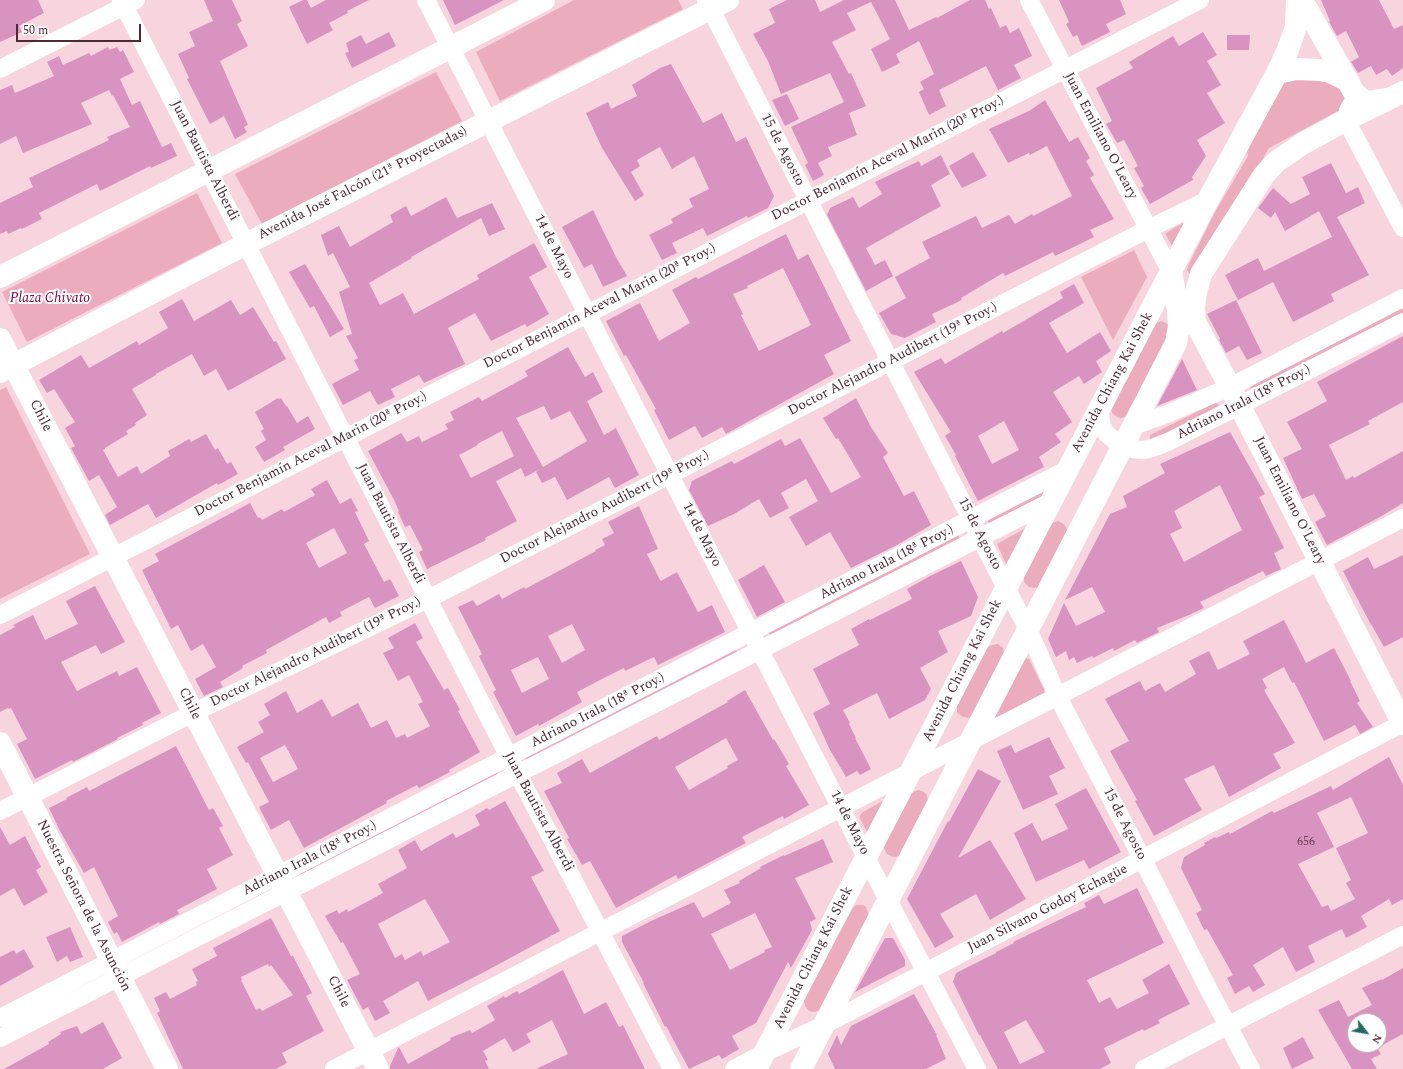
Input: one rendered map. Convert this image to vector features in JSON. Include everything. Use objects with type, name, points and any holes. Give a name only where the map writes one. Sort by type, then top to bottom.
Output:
[{"type":"street","name":"14 de Mayo","points":[[426,0],[888,900],[977,1069]]},
{"type":"street","points":[[0,277],[544,0]]},
{"type":"street","name":"Juan Emiliano O'Leary","points":[[1029,0],[1171,272]]},
{"type":"street","name":"Doctor Benjamín Aceval Marin (20ª Proy.)","points":[[0,615],[1200,0]]},
{"type":"street","name":"Avenida Chiang Kai Shek","points":[[760,1061],[1208,200],[1277,73],[1287,52],[1296,27],[1297,0]]},
{"type":"street","points":[[1302,0],[1352,88],[1356,101],[1346,120]]},
{"type":"street","points":[[0,69],[127,2]]},
{"type":"street","name":"Juan Bautista Alberdi","points":[[127,2],[209,171],[345,438],[672,1069]]},
{"type":"street","name":"Avenida José Falcón (21ª Proyectadas)","points":[[7,369],[246,244],[488,121],[715,3]]},
{"type":"street","name":"15 de Agosto","points":[[715,3],[808,200],[1028,629],[1058,697],[1251,1069]]},
{"type":"street","points":[[1277,73],[1297,69],[1330,72],[1352,88],[1363,100],[1368,102],[1396,95]]},
{"type":"street","points":[[1346,120],[1396,95]]},
{"type":"street","points":[[1346,120],[1403,228]]},
{"type":"street","name":"Juan Emiliano O'Leary","points":[[1346,120],[1302,144],[1276,162],[1264,175],[1201,274],[1196,292],[1194,308],[1195,322],[1235,396],[1403,724]]},
{"type":"street","name":"Doctor Alejandro Audibert (19ª Proy.)","points":[[0,811],[194,713],[428,598],[1148,229],[1208,200]]},
{"type":"street","points":[[801,1069],[1176,343],[1179,326],[1178,310],[1171,272]]},
{"type":"street","name":"Adriano Irala (18ª Proy.)","points":[[1128,435],[1132,449],[1144,450],[1168,442],[1235,396],[1403,298]]},
{"type":"street","name":"Adriano Irala (18ª Proy.)","points":[[1099,409],[1102,427],[1114,440],[1128,435],[1166,414],[1235,396],[1403,322]]},
{"type":"street","name":"Chile","points":[[0,339],[7,369],[113,557],[373,1060]]},
{"type":"street","name":"Adriano Irala (18ª Proy.)","points":[[282,884],[509,757],[1068,469]]},
{"type":"street","name":"Adriano Irala (18ª Proy.)","points":[[0,1038],[116,969],[282,884],[518,773],[1052,501]]},
{"type":"street","points":[[334,1069],[373,1060],[600,932],[1403,518]]},
{"type":"street","name":"Juan Silvano Godoy Echagüe","points":[[734,1069],[760,1061],[824,1025],[1403,724]]},
{"type":"street","name":"Nuestra Señora de la Asunción","points":[[0,743],[167,1069]]},
{"type":"street","points":[[1144,1069],[1403,935]]},
{"type":"street","name":"Adriano Irala (18ª Proy.)","points":[[0,1018],[116,969]]},
{"type":"green space","points":[[574,0],[678,0],[683,9],[500,101],[476,52]]},
{"type":"green space","points":[[436,72],[462,121],[262,224],[235,174]]},
{"type":"green space","points":[[1310,74],[1340,87],[1349,105],[1269,148],[1195,279],[1193,280],[1187,270],[1188,266],[1215,212],[1248,156],[1247,152],[1283,76]]},
{"type":"green space","name":"Plaza Chivato","points":[[197,193],[222,243],[27,342],[2,292]]},
{"type":"green space","points":[[1183,223],[1184,224],[1172,246],[1166,233]]},
{"type":"green space","points":[[1134,250],[1147,277],[1113,340],[1081,277]]},
{"type":"green space","points":[[1403,307],[1403,314],[1253,389],[1251,388],[1250,386]]},
{"type":"green space","points":[[1161,321],[1168,324],[1171,330],[1126,417],[1117,417],[1112,413],[1111,408],[1155,324]]},
{"type":"green space","points":[[6,387],[90,554],[0,599],[0,390]]},
{"type":"green space","points":[[1215,403],[1218,404],[1219,407],[1153,441],[1150,440],[1150,435]]},
{"type":"green space","points":[[1043,490],[1048,494],[990,523],[988,522],[988,519]]},
{"type":"green space","points":[[1058,521],[1064,524],[1067,532],[1038,587],[1029,587],[1024,582],[1024,575],[1052,523]]},
{"type":"green space","points":[[1026,529],[1006,564],[997,544]]},
{"type":"green space","points":[[957,535],[959,536],[959,539],[771,635],[769,633],[769,631]]},
{"type":"green space","points":[[998,644],[1003,648],[1004,654],[971,717],[968,718],[961,716],[957,712],[957,705],[987,648]]},
{"type":"green space","points":[[736,649],[737,653],[527,760],[525,759],[525,758]]},
{"type":"green space","points":[[1026,658],[1029,659],[1045,694],[995,718],[994,717]]},
{"type":"green space","points":[[497,772],[497,775],[302,875],[300,873]]},
{"type":"green space","points":[[919,790],[927,795],[928,801],[899,856],[893,857],[887,854],[884,848],[885,844],[910,795]]},
{"type":"green space","points":[[883,801],[867,832],[860,815]]},
{"type":"green space","points":[[856,905],[863,905],[866,907],[869,915],[820,1010],[815,1012],[809,1011],[805,1006],[804,1000],[852,909]]},
{"type":"building","points":[[0,0],[38,0],[44,13],[19,26],[22,32],[0,42]]},
{"type":"building","points":[[204,0],[232,0],[242,21],[237,24],[248,46],[220,61],[248,125],[244,127],[247,132],[235,139],[224,116],[210,124],[187,79],[189,78],[178,54],[195,46],[189,32],[213,21]]},
{"type":"building","points":[[303,0],[307,0],[311,8],[326,0],[369,0],[347,11],[348,13],[329,23],[333,30],[307,44],[289,7]]},
{"type":"building","points":[[443,0],[504,0],[455,25]]},
{"type":"building","points":[[787,0],[815,0],[820,12],[844,0],[895,0],[909,30],[936,17],[937,18],[970,0],[985,0],[989,9],[991,8],[1000,28],[1006,25],[1010,33],[1019,28],[1032,56],[1014,65],[1021,78],[998,90],[986,66],[939,90],[946,106],[929,115],[919,92],[924,89],[920,82],[934,74],[919,41],[896,54],[900,63],[882,72],[871,49],[890,39],[871,2],[847,13],[856,30],[832,42],[849,74],[851,73],[866,106],[849,113],[857,135],[828,147],[832,156],[818,163],[824,175],[813,181],[805,165],[808,163],[791,127],[844,102],[830,73],[781,94],[768,61],[753,34],[775,23],[769,9]]},
{"type":"building","points":[[1059,0],[1120,0],[1126,14],[1106,24],[1110,32],[1082,46],[1077,35],[1073,37],[1066,24],[1069,22]]},
{"type":"building","points":[[1321,0],[1379,0],[1394,29],[1403,25],[1403,68],[1392,76],[1387,69],[1376,75],[1371,66],[1358,73],[1351,62],[1359,57],[1346,31],[1337,36],[1329,22],[1330,21]]},
{"type":"building","points":[[389,32],[396,46],[352,68],[345,53],[349,52],[346,43],[361,35],[366,44]]},
{"type":"building","points":[[1203,32],[1217,55],[1207,61],[1221,85],[1207,93],[1225,123],[1197,140],[1206,156],[1192,177],[1193,180],[1150,204],[1141,188],[1144,186],[1134,168],[1138,166],[1124,140],[1117,143],[1106,124],[1112,121],[1096,88],[1133,68],[1129,62],[1173,36],[1179,46]]},
{"type":"building","points":[[1227,35],[1250,35],[1249,50],[1227,50]]},
{"type":"building","points":[[108,47],[109,50],[117,47],[120,52],[123,50],[134,72],[120,79],[132,105],[140,101],[162,147],[171,143],[177,156],[151,168],[150,166],[100,191],[97,184],[39,213],[42,219],[8,234],[7,231],[0,234],[0,203],[33,187],[29,178],[109,140],[107,137],[130,127],[109,90],[81,103],[92,124],[23,153],[16,136],[0,144],[0,90],[12,85],[15,93],[54,76],[47,62],[59,56],[63,65],[89,53],[91,56]]},
{"type":"building","points":[[671,64],[703,123],[722,113],[736,142],[746,137],[774,196],[768,208],[748,218],[747,216],[707,236],[703,228],[672,243],[677,253],[662,260],[649,235],[673,223],[671,219],[693,207],[689,199],[709,189],[694,156],[672,169],[660,147],[637,160],[640,166],[631,172],[644,195],[635,201],[602,148],[586,113],[608,102],[611,109],[637,96],[632,85],[660,68]]},
{"type":"building","points":[[787,94],[799,119],[785,126],[772,100]]},
{"type":"building","points":[[1045,100],[1069,142],[1078,137],[1090,158],[1086,161],[1094,175],[1090,178],[1114,219],[1090,230],[1094,237],[1078,245],[1055,256],[1053,252],[1005,276],[1003,273],[961,298],[962,300],[932,314],[936,322],[905,338],[891,334],[879,313],[906,298],[895,277],[930,258],[922,242],[976,216],[982,228],[1009,215],[1015,224],[1032,214],[1033,216],[1072,196],[1047,146],[1030,155],[1029,153],[1008,163],[989,129],[1029,111]]},
{"type":"building","points":[[973,152],[987,176],[962,188],[949,166]]},
{"type":"building","points":[[941,155],[950,174],[931,185],[941,206],[866,248],[875,265],[885,260],[893,276],[866,291],[827,215],[830,208],[853,197],[859,208],[882,194],[875,182],[919,161],[921,166]]},
{"type":"building","points":[[1331,163],[1346,193],[1358,187],[1365,203],[1337,217],[1369,275],[1331,294],[1334,301],[1293,322],[1273,282],[1238,300],[1225,275],[1258,258],[1264,271],[1332,237],[1319,211],[1285,231],[1275,212],[1271,218],[1258,208],[1273,188],[1291,204],[1310,194],[1302,177]]},
{"type":"building","points":[[446,197],[457,218],[492,203],[505,229],[489,236],[481,218],[411,257],[412,258],[369,283],[380,305],[403,293],[414,314],[479,279],[477,275],[534,243],[547,267],[529,277],[549,314],[527,327],[525,324],[491,341],[475,313],[448,328],[465,364],[424,383],[419,375],[391,389],[395,397],[378,405],[370,391],[343,405],[332,384],[359,370],[354,360],[358,358],[346,336],[352,334],[339,292],[350,287],[333,253],[328,256],[321,235],[339,226],[350,247],[393,222],[390,215],[406,206],[411,216]]},
{"type":"building","points":[[593,210],[627,276],[603,287],[592,264],[584,268],[562,227]]},
{"type":"building","points":[[786,234],[798,260],[808,254],[851,341],[824,355],[834,374],[726,434],[722,427],[702,438],[695,426],[669,440],[654,410],[656,409],[626,355],[624,356],[606,321],[640,303],[659,341],[690,323],[672,290],[696,277],[698,279]],"holes":[[[783,268],[811,325],[759,351],[741,315],[743,314],[733,294],[748,288],[747,286]]]},
{"type":"building","points":[[305,264],[344,329],[330,337],[314,306],[310,308],[289,272]]},
{"type":"building","points":[[1074,284],[1084,303],[1049,323],[1067,353],[1100,332],[1111,351],[1096,361],[1102,372],[1084,384],[1079,376],[1053,392],[1072,422],[1055,434],[1061,442],[1039,457],[1044,467],[978,501],[955,456],[956,455],[945,436],[951,432],[914,372],[941,358],[945,364],[1002,331],[1003,333],[1063,298],[1060,292]],"holes":[[[1004,421],[1019,450],[992,464],[978,436]]]},
{"type":"building","points":[[182,299],[194,321],[231,300],[240,315],[253,307],[274,342],[276,341],[286,359],[228,391],[216,369],[204,376],[192,354],[132,389],[147,415],[135,423],[136,425],[126,431],[128,434],[103,450],[118,477],[137,466],[141,474],[170,456],[168,451],[189,439],[191,442],[206,434],[215,450],[218,448],[227,464],[231,462],[238,474],[218,485],[217,483],[156,518],[148,504],[110,525],[105,515],[117,507],[99,475],[89,481],[71,448],[75,446],[65,428],[75,422],[54,389],[47,393],[39,380],[81,355],[89,368],[137,341],[139,345],[168,328],[159,312]]},
{"type":"building","points":[[1236,300],[1262,353],[1247,360],[1239,346],[1226,353],[1207,314]]},
{"type":"building","points":[[1403,336],[1403,402],[1368,421],[1370,424],[1329,445],[1346,480],[1353,476],[1354,478],[1403,451],[1403,503],[1327,545],[1315,522],[1326,516],[1314,494],[1302,499],[1283,458],[1302,449],[1287,422],[1327,401],[1317,382]]},
{"type":"building","points":[[568,347],[585,377],[593,372],[603,392],[587,401],[604,435],[616,428],[639,475],[615,488],[609,477],[567,500],[555,477],[542,483],[536,472],[540,469],[525,477],[521,468],[496,481],[517,521],[485,538],[486,540],[427,569],[419,552],[423,550],[410,525],[405,527],[394,500],[368,451],[401,433],[407,442],[419,436],[422,442],[448,429],[445,424],[454,420],[450,412],[479,397],[482,401],[528,376],[525,371]],"holes":[[[544,406],[551,420],[570,411],[587,441],[543,467],[516,418]],[[502,431],[514,456],[471,478],[459,455]]]},
{"type":"building","points":[[1182,359],[1197,390],[1157,406]]},
{"type":"building","points":[[278,398],[281,398],[297,423],[308,416],[315,429],[283,447],[285,450],[264,462],[255,447],[266,440],[261,431],[264,429],[255,412]]},
{"type":"building","points":[[856,398],[871,427],[888,453],[883,457],[904,496],[914,491],[931,525],[897,545],[851,568],[830,532],[806,546],[789,517],[818,501],[806,479],[781,493],[789,508],[770,518],[759,499],[734,514],[708,526],[689,490],[692,481],[732,461],[734,464],[781,439],[785,446],[800,438],[831,493],[861,477],[838,438],[836,439],[823,418]]},
{"type":"building","points":[[1230,432],[1265,494],[1259,497],[1284,548],[1274,553],[1281,569],[1266,576],[1263,571],[1200,602],[1204,608],[1157,628],[1159,632],[1137,643],[1135,640],[1114,651],[1113,648],[1093,658],[1092,656],[1077,663],[1074,657],[1069,660],[1066,651],[1056,657],[1048,639],[1064,603],[1076,626],[1105,612],[1092,587],[1065,600],[1110,514],[1127,507],[1123,496],[1165,473],[1160,464]],"holes":[[[1220,485],[1242,530],[1184,562],[1170,534],[1182,528],[1174,511]]]},
{"type":"building","points":[[327,480],[340,504],[351,498],[358,511],[355,512],[369,541],[364,544],[384,582],[390,579],[399,596],[375,608],[369,597],[340,612],[342,616],[329,623],[326,617],[266,650],[267,653],[242,666],[243,668],[220,682],[223,687],[204,696],[195,679],[216,667],[203,644],[191,651],[178,625],[171,629],[142,570],[159,561],[155,554],[250,503],[258,518],[260,517],[262,520],[282,509],[284,512],[315,495],[311,489]],"holes":[[[334,528],[347,553],[319,568],[306,543]]]},
{"type":"building","points":[[639,506],[658,549],[647,554],[660,580],[661,581],[677,572],[698,612],[712,605],[725,632],[658,665],[654,657],[625,671],[624,668],[577,692],[582,702],[539,726],[538,724],[516,736],[493,692],[496,690],[479,656],[482,654],[458,607],[473,600],[477,606],[499,594],[502,599],[524,587],[525,589],[596,551],[595,550],[605,545],[602,539],[614,533],[608,522]],"holes":[[[572,624],[585,650],[562,663],[548,636]],[[538,657],[549,679],[522,693],[511,670]]]},
{"type":"building","points":[[1403,555],[1403,637],[1384,647],[1343,571],[1368,557],[1374,569]]},
{"type":"building","points":[[961,561],[978,597],[971,616],[938,631],[948,652],[920,668],[931,689],[925,700],[889,719],[877,693],[843,710],[871,769],[860,775],[857,771],[846,777],[830,750],[813,713],[830,704],[813,669],[859,645],[851,629],[912,599],[907,589]]},
{"type":"building","points":[[764,565],[785,602],[757,617],[738,580]]},
{"type":"building","points":[[95,586],[125,642],[101,654],[96,645],[61,662],[77,691],[117,671],[119,676],[137,667],[161,713],[142,723],[143,725],[117,738],[118,739],[35,779],[17,744],[27,739],[11,708],[0,712],[0,635],[15,627],[13,625],[33,615],[45,640],[78,624],[66,601]]},
{"type":"building","points":[[1284,620],[1306,663],[1334,648],[1360,701],[1357,703],[1373,727],[1360,734],[1355,725],[1324,741],[1294,682],[1292,683],[1284,667],[1262,679],[1267,688],[1264,690],[1295,743],[1273,754],[1281,768],[1229,797],[1214,765],[1184,779],[1202,810],[1154,836],[1135,801],[1137,800],[1110,751],[1129,741],[1105,699],[1140,681],[1145,691],[1160,683],[1165,692],[1196,674],[1189,661],[1209,651],[1218,670],[1250,654],[1243,641]]},
{"type":"building","points":[[415,623],[423,638],[416,642],[444,690],[448,688],[460,710],[458,711],[480,752],[449,770],[450,772],[419,788],[417,785],[386,801],[387,803],[304,848],[289,820],[271,830],[259,807],[269,802],[248,762],[246,763],[237,747],[264,732],[258,722],[270,715],[264,704],[286,691],[297,713],[322,699],[332,717],[358,703],[371,728],[387,720],[396,738],[405,734],[407,738],[430,726],[418,704],[423,702],[409,675],[398,681],[383,653],[394,648],[388,638]],"holes":[[[285,745],[298,769],[273,782],[260,758]]]},
{"type":"building","points":[[745,690],[773,740],[774,739],[789,764],[786,766],[809,805],[784,819],[783,816],[742,837],[746,843],[678,879],[676,875],[616,908],[590,861],[582,865],[567,839],[569,838],[544,791],[562,783],[557,773],[582,759],[590,773],[657,736],[659,740],[728,702],[727,701]],"holes":[[[726,738],[738,760],[727,766],[728,768],[689,790],[675,767]]]},
{"type":"building","points":[[1049,737],[1065,768],[1049,776],[1058,794],[1023,810],[997,751],[1011,745],[1015,753]]},
{"type":"building","points":[[176,746],[209,810],[213,808],[223,826],[219,828],[233,855],[207,869],[217,889],[177,910],[179,914],[160,924],[159,922],[122,942],[117,932],[114,934],[108,922],[118,916],[94,867],[84,873],[60,831],[49,808],[87,787],[89,791]]},
{"type":"building","points":[[1389,757],[1403,785],[1403,899],[1392,905],[1389,899],[1361,916],[1367,927],[1346,938],[1342,929],[1308,946],[1315,962],[1296,972],[1283,947],[1253,965],[1265,985],[1253,992],[1249,986],[1235,994],[1227,978],[1233,975],[1207,929],[1204,930],[1196,913],[1202,910],[1181,868],[1184,857],[1205,845],[1204,843],[1215,837],[1216,838],[1229,832],[1230,834],[1272,811],[1274,813],[1331,786],[1333,790]],"holes":[[[1351,797],[1368,833],[1336,848],[1351,880],[1346,883],[1355,899],[1331,911],[1328,905],[1322,907],[1298,864],[1334,847],[1317,813]]]},
{"type":"building","points":[[978,769],[1001,781],[958,858],[990,840],[1026,899],[990,920],[976,894],[940,914],[954,937],[935,948],[907,899],[948,821],[949,822]]},
{"type":"building","points":[[1086,788],[1121,852],[1089,869],[1084,860],[1036,882],[1014,833],[1032,823],[1042,841],[1068,829],[1055,804]]},
{"type":"building","points":[[505,801],[544,871],[531,877],[560,931],[428,1001],[418,981],[383,1001],[390,1013],[375,1021],[368,1007],[363,1010],[347,980],[360,974],[343,942],[341,943],[325,916],[337,910],[339,914],[347,909],[348,912],[383,893],[378,884],[407,868],[398,850],[415,840],[421,851],[453,833],[456,838],[480,825],[475,815],[487,808],[489,810]],"holes":[[[425,899],[450,942],[423,956],[421,951],[405,960],[402,954],[395,958],[378,924]]]},
{"type":"building","points":[[0,827],[10,845],[25,836],[41,867],[36,870],[48,892],[24,906],[14,888],[0,896]]},
{"type":"building","points":[[823,839],[833,862],[795,878],[816,919],[810,922],[812,930],[791,968],[788,962],[756,1023],[732,1036],[739,1049],[722,1059],[719,1055],[689,1069],[666,1026],[665,1027],[622,942],[622,936],[694,902],[703,918],[731,903],[724,890],[740,883],[739,881],[761,868],[760,867]],"holes":[[[755,913],[772,947],[764,950],[765,952],[730,970],[711,934]]]},
{"type":"building","points":[[1137,888],[1164,943],[1087,980],[1099,1003],[1110,997],[1117,1009],[1149,993],[1142,980],[1169,964],[1190,1004],[1158,1020],[1160,1023],[1144,1031],[1143,1029],[1104,1048],[1111,1063],[1100,1069],[998,1069],[979,1035],[953,982],[956,973],[996,953],[1014,943],[1013,942],[1086,907],[1084,903],[1099,895],[1104,904]],"holes":[[[1026,1020],[1045,1052],[1020,1064],[1004,1032]]]},
{"type":"building","points":[[271,918],[312,993],[306,996],[324,1031],[282,1053],[287,1063],[276,1069],[183,1069],[157,1013],[160,1011],[154,998],[166,992],[170,999],[197,985],[196,982],[198,981],[192,969],[217,956],[213,948]],"holes":[[[268,964],[269,967],[271,965],[293,995],[262,1011],[260,1008],[256,1010],[241,980],[241,977]]]},
{"type":"building","points":[[70,927],[83,957],[70,962],[67,956],[57,962],[46,937]]},
{"type":"building","points":[[885,938],[893,938],[905,960],[905,966],[855,992]]},
{"type":"building","points":[[24,949],[34,967],[0,986],[0,957],[14,950],[16,954]]},
{"type":"building","points":[[1403,968],[1403,1034],[1387,1043],[1387,1013],[1356,1013],[1372,1005],[1362,988]]},
{"type":"building","points":[[563,970],[584,1014],[606,1002],[619,1027],[623,1025],[645,1069],[536,1069],[568,1054],[552,1020],[526,1034],[531,1042],[513,1052],[505,1038],[483,1051],[488,1060],[485,1061],[489,1069],[390,1069],[399,1047],[408,1064],[451,1040],[450,1038],[470,1030],[472,1033],[495,1020],[487,1006],[504,996],[505,998],[517,991],[519,994]]},
{"type":"building","points":[[914,994],[937,1035],[946,1059],[926,1069],[835,1069],[828,1054],[837,1035],[841,1045],[851,1026]]},
{"type":"building","points":[[1339,1000],[1347,1015],[1347,1053],[1380,1053],[1381,1054],[1371,1059],[1377,1069],[1352,1069],[1318,1010]]},
{"type":"building","points":[[103,1022],[122,1058],[103,1069],[4,1069],[49,1044],[48,1042],[61,1034],[60,1032],[77,1026],[81,1034]]},
{"type":"building","points":[[1303,1037],[1314,1058],[1292,1069],[1283,1048]]}]
